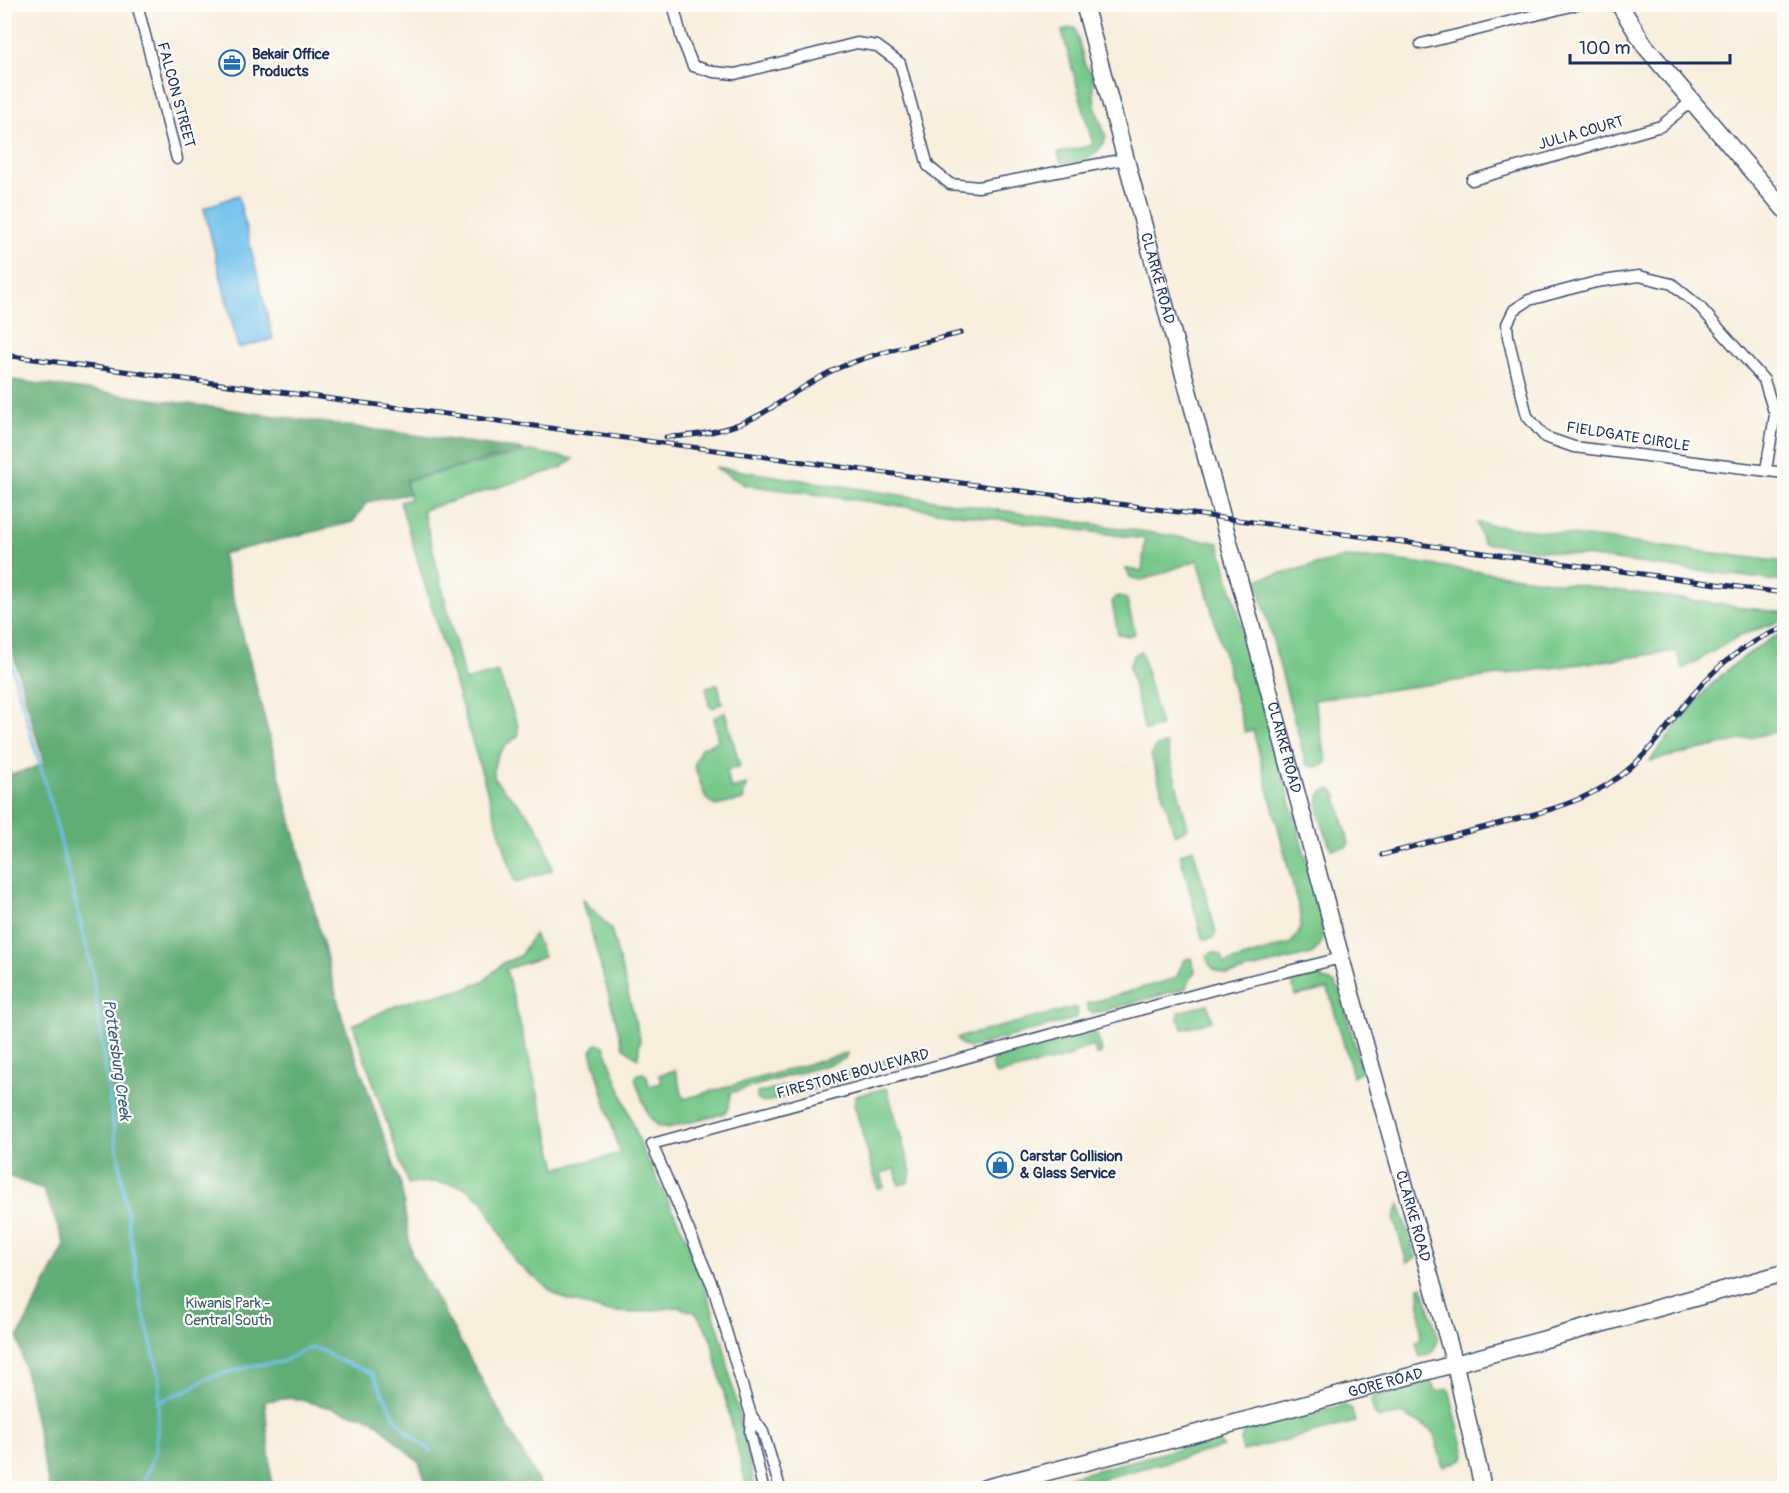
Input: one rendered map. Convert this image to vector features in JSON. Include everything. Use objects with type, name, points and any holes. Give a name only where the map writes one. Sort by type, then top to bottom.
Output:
[{"type":"main road","name":"CLARKE ROAD","points":[[1084,4],[1341,958],[1455,1365],[1483,1488]]},
{"type":"main road","points":[[1619,4],[1645,46],[1785,209]]},
{"type":"main road","name":"GORE ROAD","points":[[985,1488],[1215,1430],[1785,1273]]},
{"type":"street","name":"FALCON STREET","points":[[137,4],[177,159]]},
{"type":"street","points":[[673,4],[682,39],[693,66],[714,72],[735,74],[857,43],[877,45],[900,63],[928,166],[950,184],[978,187],[1125,159]]},
{"type":"street","points":[[1421,44],[1579,4]]},
{"type":"street","name":"JULIA COURT","points":[[1472,180],[1661,126],[1692,101]]},
{"type":"street","name":"FIELDGATE CIRCLE","points":[[1766,470],[1775,415],[1764,380],[1700,308],[1672,284],[1639,276],[1596,282],[1529,300],[1514,310],[1507,324],[1508,337],[1527,416],[1545,437],[1574,447],[1785,473]]},
{"type":"street","name":"FIRESTONE BOULEVARD","points":[[780,1488],[763,1432],[751,1415],[714,1287],[652,1144],[1212,990],[1341,958]]},
{"type":"street","name":"FIRESTONE BOULEVARD","points":[[751,1415],[750,1432],[763,1488]]},
{"type":"green space","points":[[1075,28],[1085,65],[1092,74],[1095,106],[1106,138],[1094,155],[1083,161],[1061,162],[1058,153],[1093,145],[1062,31]]},
{"type":"green space","name":"Kiwanis Park - Central South","points":[[5,379],[525,450],[406,480],[409,494],[367,502],[353,522],[222,554],[342,1017],[401,1185],[411,1253],[542,1488],[428,1488],[419,1463],[373,1419],[293,1398],[265,1401],[272,1488],[49,1488],[18,1337],[65,1245],[43,1189],[4,1175],[5,760],[11,775],[44,764],[5,625]]},
{"type":"green space","points":[[530,451],[573,459],[561,468],[423,510],[465,681],[498,672],[518,726],[518,736],[502,749],[496,760],[495,780],[525,811],[538,829],[544,840],[552,870],[515,883],[400,502],[410,499],[406,481]]},
{"type":"green space","points":[[715,467],[1219,543],[1322,917],[1323,933],[1319,947],[1311,954],[1228,975],[1214,969],[1206,956],[1213,952],[1222,955],[1224,964],[1291,943],[1299,933],[1301,917],[1253,730],[1245,732],[1198,560],[1140,581],[1130,577],[1126,569],[1142,571],[1145,539],[745,485]]},
{"type":"green space","points":[[1477,523],[1784,562],[1784,582],[1483,543]]},
{"type":"green space","points":[[1348,557],[1387,559],[1784,613],[1784,620],[1741,635],[1683,669],[1676,651],[1314,700],[1327,763],[1314,767],[1306,764],[1257,581],[1261,578]]},
{"type":"green space","points":[[1121,596],[1127,600],[1135,633],[1129,636],[1118,634],[1112,602],[1115,597]]},
{"type":"green space","points":[[1784,633],[1784,730],[1650,761],[1712,684],[1742,658],[1772,638]]},
{"type":"green space","points":[[1141,651],[1161,727],[1145,731],[1129,667],[1133,656]]},
{"type":"green space","points":[[718,684],[722,703],[713,708],[709,706],[706,687]]},
{"type":"green space","points":[[725,712],[740,766],[726,771],[731,789],[746,785],[743,800],[715,806],[706,799],[694,765],[701,748],[718,741],[714,718]]},
{"type":"green space","points":[[1166,744],[1188,828],[1175,835],[1151,755],[1157,746]]},
{"type":"green space","points":[[1331,789],[1336,794],[1349,843],[1346,847],[1331,849],[1318,805],[1319,797],[1323,792]]},
{"type":"green space","points":[[1193,848],[1216,932],[1213,938],[1206,940],[1202,937],[1180,855]]},
{"type":"green space","points":[[582,898],[611,929],[640,1039],[638,1058],[623,1047]]},
{"type":"green space","points":[[534,934],[544,957],[506,969],[557,1168],[620,1154],[591,1051],[596,1044],[604,1046],[643,1151],[685,1235],[704,1284],[723,1343],[755,1488],[747,1488],[710,1335],[696,1313],[678,1307],[630,1313],[603,1311],[559,1297],[515,1262],[483,1201],[462,1186],[434,1182],[408,1184],[353,1025],[395,1006],[423,997],[466,989],[485,980],[503,963],[520,956]]},
{"type":"green space","points":[[1192,958],[1195,971],[1186,988],[1093,1014],[1088,1010],[1086,1004],[1176,978],[1184,960]]},
{"type":"green space","points":[[1322,975],[1322,979],[1334,983],[1340,990],[1362,1071],[1353,1076],[1328,989],[1295,996],[1292,982]]},
{"type":"green space","points":[[1208,1004],[1212,1021],[1183,1029],[1178,1019],[1179,1012]]},
{"type":"green space","points":[[1075,1007],[1078,1010],[1075,1019],[969,1048],[959,1043],[957,1038]]},
{"type":"green space","points":[[1094,1032],[1102,1051],[1100,1055],[1096,1055],[1094,1046],[1071,1053],[1072,1056],[996,1075],[993,1069],[993,1060]]},
{"type":"green space","points":[[917,1052],[918,1057],[913,1062],[881,1070],[877,1067],[877,1062]]},
{"type":"green space","points":[[848,1053],[846,1058],[837,1062],[730,1093],[729,1107],[725,1113],[668,1128],[658,1126],[648,1115],[635,1079],[638,1074],[643,1073],[647,1076],[649,1086],[661,1083],[659,1075],[675,1070],[684,1099]]},
{"type":"green space","points":[[846,1071],[850,1072],[847,1080],[763,1103],[757,1099],[757,1093]]},
{"type":"green space","points":[[887,1088],[911,1172],[909,1182],[899,1185],[895,1169],[881,1173],[884,1187],[878,1189],[854,1104],[855,1096]]},
{"type":"green space","points":[[1399,1204],[1416,1258],[1407,1263],[1394,1218]]},
{"type":"green space","points":[[1423,1286],[1437,1334],[1437,1343],[1433,1352],[1420,1357],[1416,1342],[1421,1338],[1419,1287]]},
{"type":"green space","points":[[1430,1381],[1437,1391],[1449,1389],[1465,1455],[1463,1459],[1443,1467],[1433,1431],[1402,1414],[1379,1418],[1375,1415],[1371,1402],[1373,1397]]},
{"type":"green space","points":[[1343,1405],[1351,1408],[1355,1422],[1243,1451],[1241,1439],[1247,1428]]},
{"type":"green space","points":[[1216,1439],[1223,1447],[1068,1488],[1027,1488]]},
{"type":"water","points":[[238,195],[273,339],[238,348],[204,208]]},
{"type":"waterway","name":"Pottersburg Creek","points":[[4,639],[53,811],[92,969],[141,1303],[160,1378],[156,1450],[141,1488]]},
{"type":"waterway","points":[[158,1402],[210,1377],[257,1365],[282,1362],[307,1348],[321,1350],[338,1360],[372,1373],[395,1417],[408,1433],[431,1451]]},
{"type":"railway","points":[[666,437],[704,433],[740,424],[763,413],[824,375],[849,364],[881,353],[961,333]]},
{"type":"railway","points":[[4,355],[1784,593]]},
{"type":"railway","points":[[1382,855],[1545,811],[1592,793],[1631,767],[1715,671],[1747,646],[1784,628]]},
{"type":"place","name":"Bekair Office Products","points":[[232,63]]},
{"type":"place","name":"Carstar Collision & Glass Service","points":[[1000,1165]]}]
